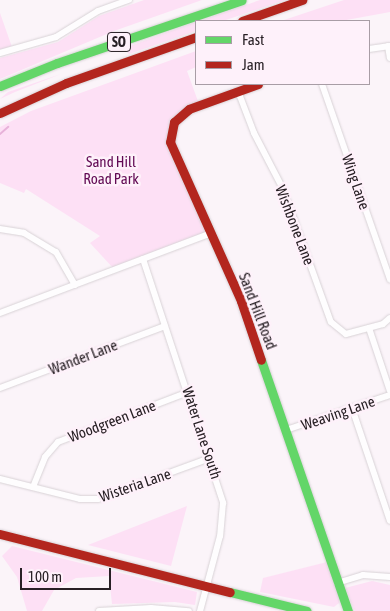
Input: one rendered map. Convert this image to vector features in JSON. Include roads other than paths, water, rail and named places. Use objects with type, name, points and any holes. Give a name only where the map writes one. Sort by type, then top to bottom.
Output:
[{"type":"main road","name":"SO","points":[[0,86],[56,63],[242,0]]},
{"type":"main road","points":[[245,20],[302,0]]},
{"type":"main road","name":"SO","points":[[0,113],[29,98],[195,38]]},
{"type":"main road","name":"Sand Hill Road","points":[[255,85],[189,109],[171,130],[171,149],[241,301],[348,611]]},
{"type":"main road","points":[[0,118],[29,98]]},
{"type":"main road","points":[[0,534],[307,611]]},
{"type":"street","points":[[0,53],[56,38],[98,11],[129,0]]},
{"type":"street","points":[[370,49],[389,46],[390,58]]},
{"type":"street","name":"Wing Lane","points":[[322,85],[390,279]]},
{"type":"street","name":"Wishbone Lane","points":[[238,91],[254,133],[283,189],[331,322],[346,334],[369,328]]},
{"type":"street","points":[[0,229],[24,233],[56,252],[75,285]]},
{"type":"street","points":[[0,313],[209,234]]},
{"type":"street","name":"Water Lane South","points":[[143,259],[220,490],[223,511],[200,611]]},
{"type":"street","points":[[390,318],[369,328],[390,391]]},
{"type":"street","name":"Wander Lane","points":[[0,388],[165,326]]},
{"type":"street","name":"Woodgreen Lane","points":[[33,487],[45,457],[58,442],[188,392]]},
{"type":"street","name":"Weaving Lane","points":[[286,430],[390,395]]},
{"type":"street","points":[[352,408],[390,520]]},
{"type":"street","name":"Wisteria Lane","points":[[0,479],[80,499],[98,499],[210,458]]},
{"type":"street","points":[[337,582],[362,575],[390,577]]},
{"type":"street","points":[[100,611],[152,608],[189,611]]},
{"type":"waterway","points":[[0,134],[8,127]]},
{"type":"park label","name":"Sand Hill Road Park","points":[[111,170]]}]
